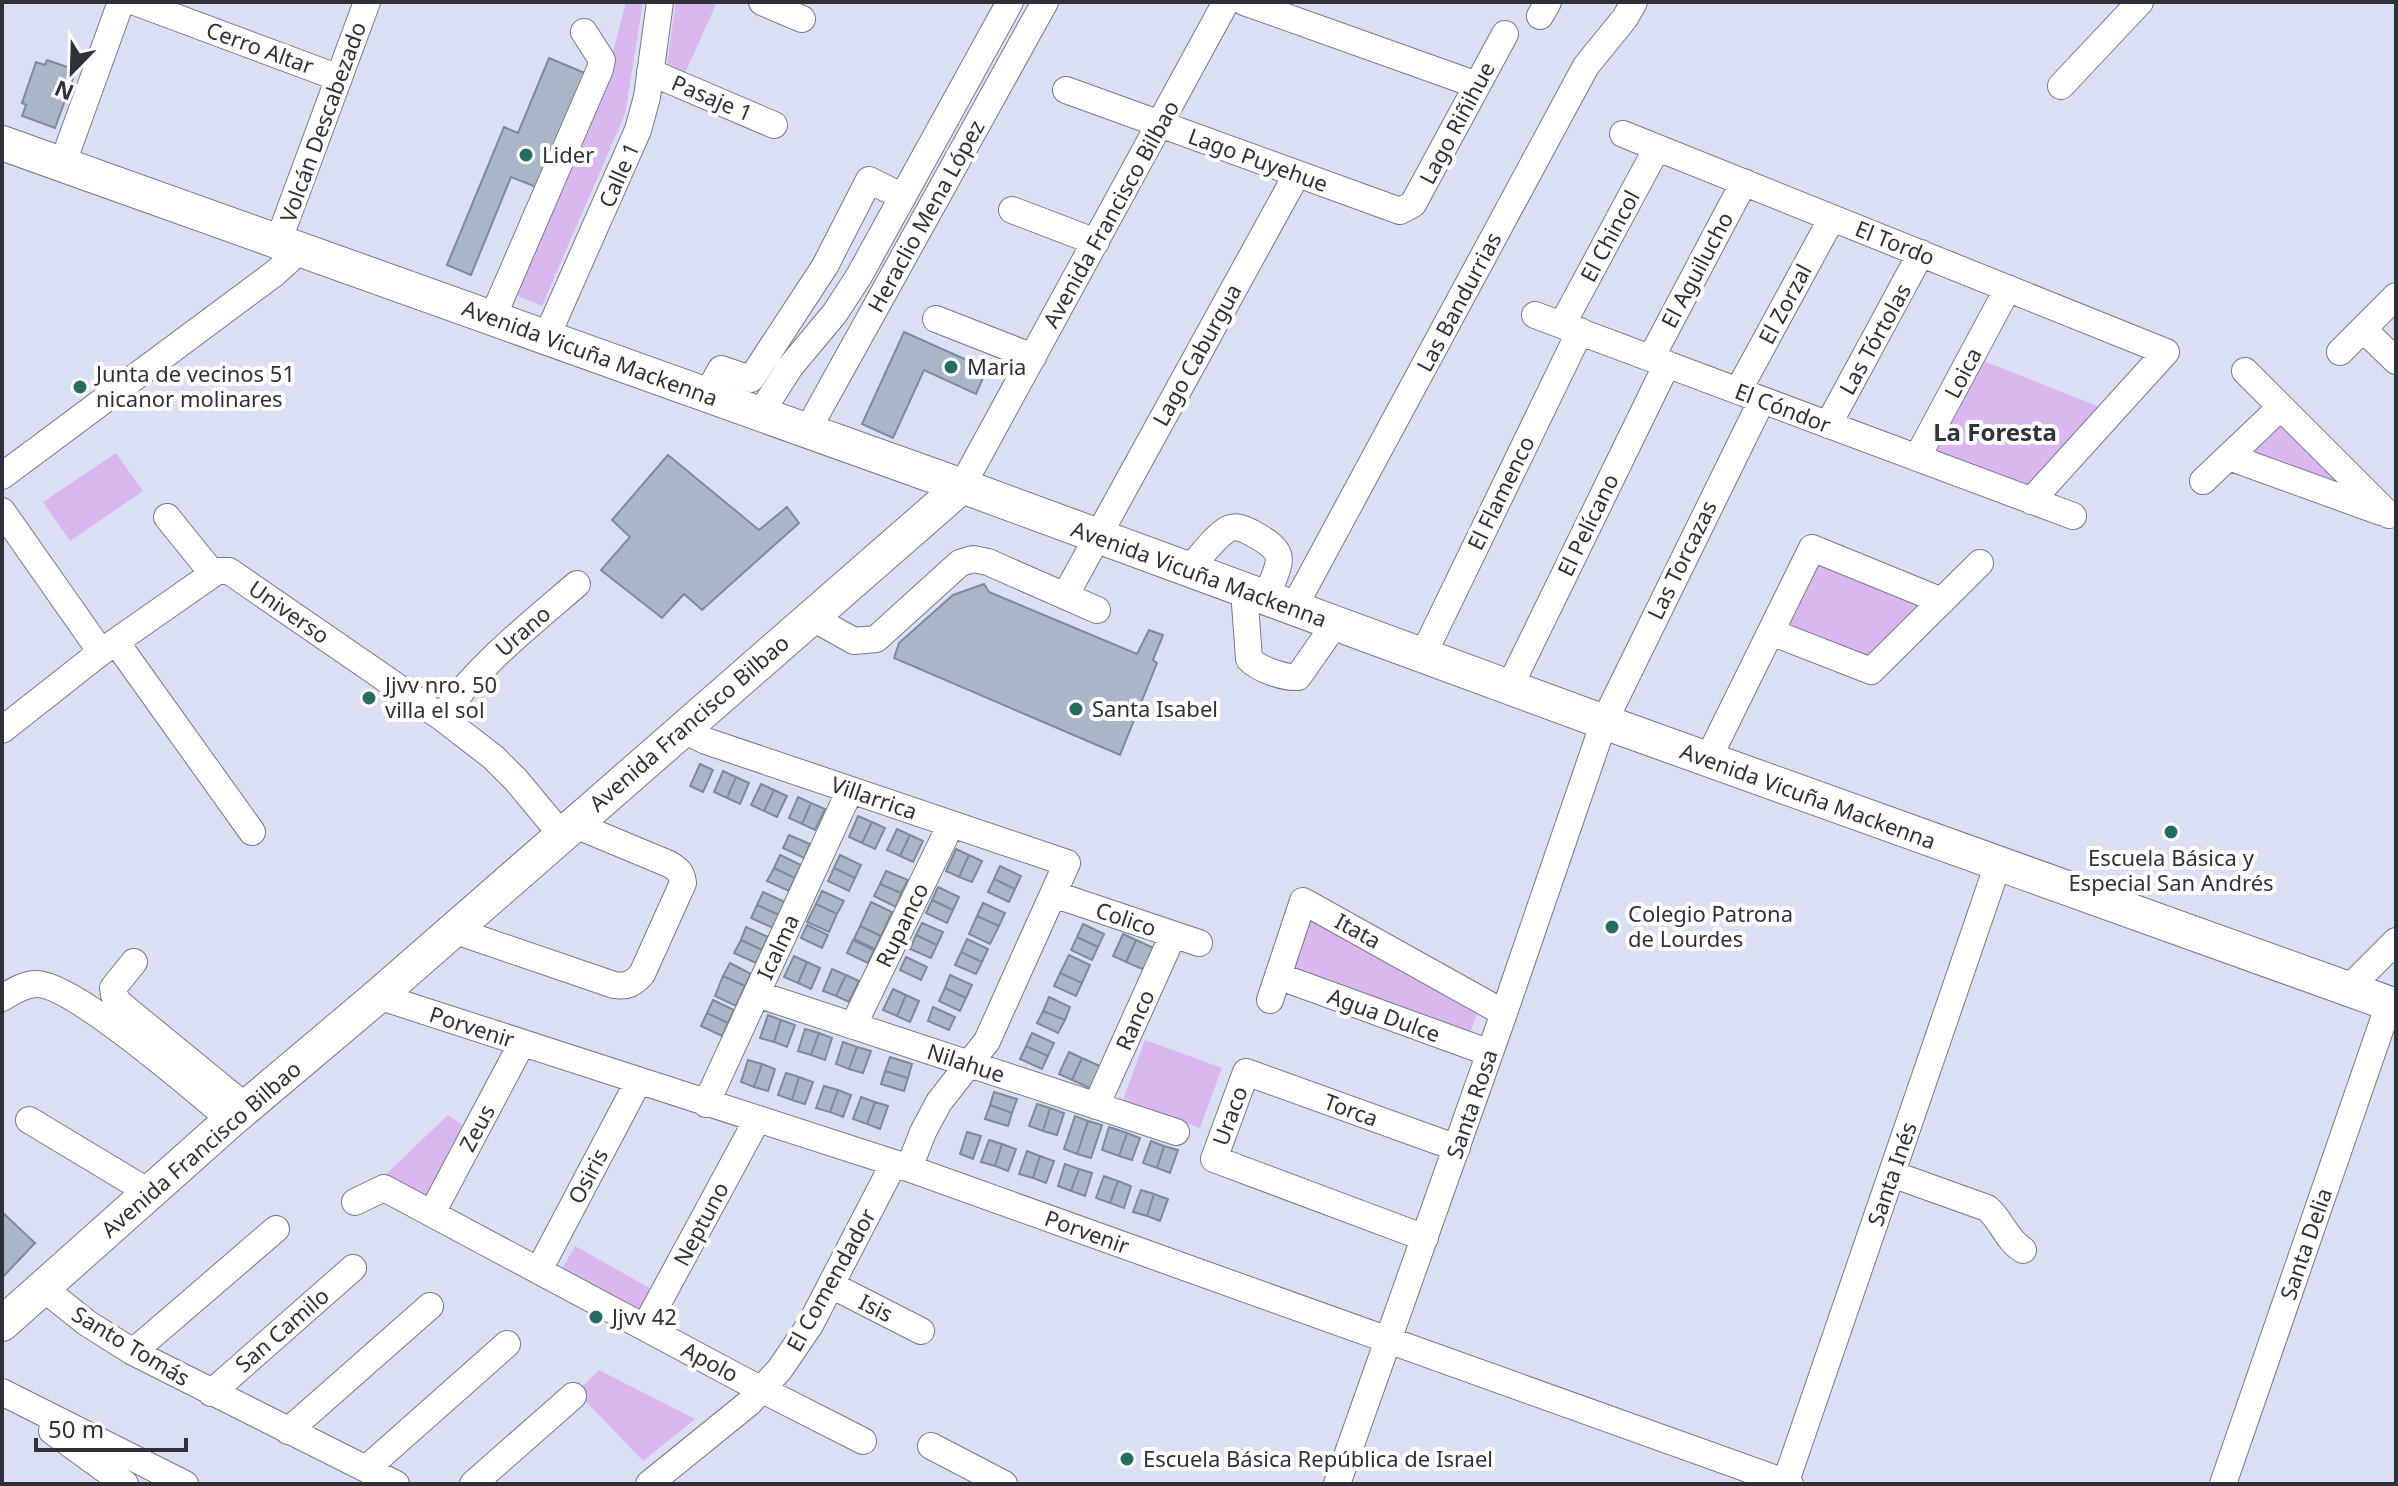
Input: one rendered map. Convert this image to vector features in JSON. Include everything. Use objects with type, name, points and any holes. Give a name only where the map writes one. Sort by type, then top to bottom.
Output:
[{"type":"main road","name":"Avenida Vicuña Mackenna","points":[[2,143],[962,486],[1604,722],[2393,1005]]},
{"type":"main road","name":"Avenida Francisco Bilbao","points":[[2,1324],[239,1113],[378,996],[962,486]]},
{"type":"street","points":[[62,165],[121,2]]},
{"type":"street","name":"Cerro Altar","points":[[135,2],[339,78]]},
{"type":"street","name":"Volcán Descabezado","points":[[289,246],[339,78],[367,2]]},
{"type":"street","name":"Calle 1","points":[[546,338],[643,115],[660,2]]},
{"type":"street","points":[[762,2],[802,19]]},
{"type":"street","name":"Heraclio Mena López","points":[[760,414],[778,384],[847,295],[1010,2]]},
{"type":"street","name":"Heraclio Mena López","points":[[807,431],[1045,2]]},
{"type":"street","name":"Avenida Francisco Bilbao","points":[[962,486],[1226,2]]},
{"type":"street","points":[[1244,2],[1477,85]]},
{"type":"street","name":"Las Bandurrias","points":[[1268,599],[1586,66],[1634,2]]},
{"type":"street","points":[[2061,86],[2140,2]]},
{"type":"street","points":[[492,319],[600,69],[602,60],[584,32]]},
{"type":"street","name":"Lago Riñihue","points":[[1405,210],[1413,204],[1505,34]]},
{"type":"street","points":[[976,63],[984,57],[994,57],[1002,62],[1005,73]]},
{"type":"street","name":"Pasaje 1","points":[[650,72],[774,125]]},
{"type":"street","name":"Lago Puyehue","points":[[1066,90],[1394,210],[1405,210]]},
{"type":"street","name":"El Tordo","points":[[1623,134],[2166,352],[2031,501]]},
{"type":"street","name":"El Chincol","points":[[1571,328],[1657,148]]},
{"type":"street","name":"Lago Caburgua","points":[[1065,596],[1297,174]]},
{"type":"street","points":[[707,395],[721,369],[751,379],[825,266],[869,180],[903,197]]},
{"type":"street","name":"El Aguilucho","points":[[1659,361],[1744,182]]},
{"type":"street","points":[[1012,210],[1096,242]]},
{"type":"street","name":"El Zorzal","points":[[1750,395],[1832,218]]},
{"type":"street","points":[[2,476],[275,273],[289,246]]},
{"type":"street","name":"Las Tórtolas","points":[[1828,425],[1921,253]]},
{"type":"street","name":"Loica","points":[[1917,458],[2008,288]]},
{"type":"street","points":[[2340,352],[2396,296]]},
{"type":"street","name":"El Cóndor","points":[[1535,315],[2073,516]]},
{"type":"street","points":[[936,319],[1033,357]]},
{"type":"street","name":"El Flamenco","points":[[1423,655],[1571,328]]},
{"type":"street","points":[[2363,329],[2396,361]]},
{"type":"street","points":[[807,345],[810,360],[817,367],[836,369],[845,362]]},
{"type":"street","name":"El Pelícano","points":[[1510,686],[1659,361]]},
{"type":"street","points":[[2245,371],[2393,516]]},
{"type":"street","name":"Las Torcazas","points":[[1604,722],[1750,395]]},
{"type":"street","points":[[2203,481],[2281,407]]},
{"type":"street","points":[[2229,457],[2393,516]]},
{"type":"street","points":[[2,511],[252,832]]},
{"type":"street","points":[[3,726],[213,574],[167,517]]},
{"type":"street","points":[[1188,570],[1227,530],[1240,528],[1273,545],[1278,552],[1278,563],[1249,659],[1253,664],[1298,677],[1335,624]]},
{"type":"street","points":[[1708,759],[1812,548],[1942,601]]},
{"type":"street","points":[[811,617],[854,641],[876,639],[960,563],[973,559],[988,562],[1097,610]]},
{"type":"street","points":[[1771,632],[1871,671],[1980,563]]},
{"type":"street","name":"Universo","points":[[213,574],[223,570],[233,574],[441,717],[505,769],[567,829]]},
{"type":"street","name":"Urano","points":[[441,717],[493,656],[577,584]]},
{"type":"street","name":"Santa Rosa","points":[[1337,1484],[1604,722]]},
{"type":"street","name":"Villarrica","points":[[682,729],[706,741],[1067,863]]},
{"type":"street","name":"Icalma","points":[[706,1104],[850,790]]},
{"type":"street","name":"Rupanco","points":[[853,1026],[951,824]]},
{"type":"street","points":[[453,930],[614,985],[624,986],[635,982],[642,974],[683,883],[682,875],[669,864],[567,829]]},
{"type":"street","name":"El Comendador","points":[[649,1484],[763,1390],[796,1348],[932,1114],[993,1030],[1067,863]]},
{"type":"street","name":"Santa Inés","points":[[1787,1484],[1998,864]]},
{"type":"street","name":"Colico","points":[[1053,894],[1199,943]]},
{"type":"street","name":"Itata","points":[[1274,988],[1303,901],[1504,1013]]},
{"type":"street","name":"Ranco","points":[[1096,1106],[1173,935]]},
{"type":"street","points":[[2348,989],[2396,941]]},
{"type":"street","points":[[134,962],[113,988],[119,1003],[239,1113]]},
{"type":"street","points":[[2,998],[34,984],[66,992],[239,1113]]},
{"type":"street","name":"Agua Dulce","points":[[1274,988],[1490,1053]]},
{"type":"street","name":"Nilahue","points":[[757,994],[1176,1132]]},
{"type":"street","name":"Porvenir","points":[[378,996],[902,1166],[1787,1484]]},
{"type":"street","name":"Santa Delia","points":[[2223,1484],[2393,1005]]},
{"type":"street","name":"Zeus","points":[[432,1213],[522,1043]]},
{"type":"street","name":"Torca","points":[[1246,1072],[1457,1148]]},
{"type":"street","name":"Uraco","points":[[1246,1072],[1214,1159],[1425,1238]]},
{"type":"street","name":"Osiris","points":[[539,1270],[638,1082]]},
{"type":"street","points":[[29,1120],[137,1185],[148,1195]]},
{"type":"street","name":"Neptuno","points":[[645,1327],[757,1120]]},
{"type":"street","points":[[1892,1174],[1987,1208],[2009,1239],[2023,1250]]},
{"type":"street","name":"Apolo","points":[[355,1202],[384,1188],[863,1441]]},
{"type":"street","points":[[133,1352],[276,1229]]},
{"type":"street","name":"San Camilo","points":[[211,1393],[353,1268]]},
{"type":"street","name":"Isis","points":[[831,1285],[921,1331]]},
{"type":"street","name":"Santo Tomás","points":[[43,1288],[87,1323],[133,1352],[396,1484]]},
{"type":"street","points":[[288,1431],[430,1306]]},
{"type":"street","points":[[366,1469],[507,1344]]},
{"type":"street","points":[[2,1392],[125,1484]]},
{"type":"street","points":[[2,1392],[185,1484]]},
{"type":"street","points":[[473,1484],[573,1396]]},
{"type":"street","points":[[931,1446],[1004,1484]]},
{"type":"shaded area","points":[[626,2],[643,2],[625,114],[542,306],[511,293],[611,59]]},
{"type":"shaded area","points":[[676,2],[717,2],[685,73],[667,64]]},
{"type":"shaded area","points":[[1981,360],[2102,408],[2030,489],[1932,451]]},
{"type":"shaded area","points":[[2284,424],[2348,489],[2252,454]]},
{"type":"shaded area","points":[[116,453],[143,491],[70,541],[43,502]]},
{"type":"shaded area","points":[[1817,559],[1924,601],[1869,659],[1785,625]]},
{"type":"shaded area","points":[[1308,919],[1481,1004],[1468,1038],[1291,968]]},
{"type":"shaded area","points":[[1145,1040],[1222,1068],[1200,1128],[1123,1100]]},
{"type":"shaded area","points":[[448,1115],[466,1128],[426,1210],[381,1179]]},
{"type":"shaded area","points":[[575,1246],[655,1291],[641,1314],[562,1269]]},
{"type":"shaded area","points":[[599,1370],[695,1419],[643,1461],[577,1392]]},
{"type":"building","name":"Lider","points":[[549,58],[592,76],[544,190],[511,177],[471,275],[447,265],[504,127],[518,133]]},
{"type":"building","points":[[47,60],[76,70],[55,128],[22,116],[26,105],[22,103],[36,62],[45,65]]},
{"type":"building","points":[[904,332],[987,369],[976,394],[924,370],[893,438],[862,424]]},
{"type":"building","points":[[668,455],[759,530],[787,507],[799,523],[702,610],[684,594],[662,618],[601,570],[630,537],[612,520]]},
{"type":"building","name":"Santa Isabel","points":[[984,584],[989,592],[1137,654],[1149,630],[1163,635],[1153,660],[1157,663],[1120,755],[894,658],[899,643],[953,595]]},
{"type":"building","points":[[700,764],[713,770],[703,792],[690,786]]},
{"type":"building","points":[[723,771],[736,777],[727,798],[714,792]]},
{"type":"building","points":[[736,777],[749,783],[740,804],[727,798]]},
{"type":"building","points":[[761,784],[774,790],[764,811],[751,805]]},
{"type":"building","points":[[774,790],[787,796],[777,817],[764,811]]},
{"type":"building","points":[[798,797],[811,803],[802,824],[789,818]]},
{"type":"building","points":[[811,803],[825,809],[815,830],[802,824]]},
{"type":"building","points":[[858,816],[872,822],[862,843],[849,837]]},
{"type":"building","points":[[872,822],[885,828],[875,849],[862,843]]},
{"type":"building","points":[[897,829],[910,835],[900,856],[887,850]]},
{"type":"building","points":[[789,835],[810,844],[804,858],[783,848]]},
{"type":"building","points":[[910,835],[923,841],[913,862],[900,856]]},
{"type":"building","points":[[956,849],[969,855],[959,877],[946,871]]},
{"type":"building","points":[[780,855],[801,865],[795,878],[774,868]]},
{"type":"building","points":[[840,855],[861,865],[855,878],[834,868]]},
{"type":"building","points":[[969,855],[982,861],[972,882],[959,877]]},
{"type":"building","points":[[1000,866],[1021,876],[1015,889],[994,879]]},
{"type":"building","points":[[774,868],[795,878],[789,891],[767,881]]},
{"type":"building","points":[[834,868],[855,878],[849,891],[828,881]]},
{"type":"building","points":[[886,871],[908,880],[901,893],[880,884]]},
{"type":"building","points":[[994,879],[1015,889],[1009,902],[988,892]]},
{"type":"building","points":[[880,884],[901,893],[896,907],[874,896]]},
{"type":"building","points":[[938,887],[959,897],[953,910],[932,900]]},
{"type":"building","points":[[822,891],[844,901],[837,914],[816,904]]},
{"type":"building","points":[[763,892],[785,902],[779,915],[757,905]]},
{"type":"building","points":[[932,900],[953,910],[947,923],[926,913]]},
{"type":"building","points":[[871,902],[892,912],[881,936],[860,926]]},
{"type":"building","points":[[983,903],[1005,913],[999,926],[977,916]]},
{"type":"building","points":[[816,904],[837,914],[829,932],[807,922]]},
{"type":"building","points":[[757,905],[779,915],[773,928],[751,918]]},
{"type":"building","points":[[977,916],[999,926],[990,944],[969,934]]},
{"type":"building","points":[[922,923],[943,932],[937,945],[916,935]]},
{"type":"building","points":[[1083,924],[1104,934],[1098,947],[1077,937]]},
{"type":"building","points":[[807,925],[828,935],[822,948],[801,938]]},
{"type":"building","points":[[860,926],[881,936],[875,949],[854,939]]},
{"type":"building","points":[[746,927],[768,937],[762,950],[741,940]]},
{"type":"building","points":[[1123,934],[1136,940],[1126,962],[1113,956]]},
{"type":"building","points":[[916,935],[937,945],[931,958],[910,949]]},
{"type":"building","points":[[1077,937],[1098,947],[1092,960],[1071,950]]},
{"type":"building","points":[[967,939],[988,949],[982,962],[961,952]]},
{"type":"building","points":[[741,940],[762,950],[756,963],[734,953]]},
{"type":"building","points":[[853,940],[874,950],[868,963],[847,953]]},
{"type":"building","points":[[1136,940],[1156,949],[1147,971],[1126,962]]},
{"type":"building","points":[[961,952],[982,962],[976,974],[955,965]]},
{"type":"building","points":[[1069,955],[1090,965],[1082,983],[1060,973]]},
{"type":"building","points":[[794,956],[807,962],[798,983],[784,977]]},
{"type":"building","points":[[906,957],[927,967],[921,980],[900,970]]},
{"type":"building","points":[[807,962],[820,968],[811,989],[798,983]]},
{"type":"building","points":[[730,963],[751,974],[745,986],[723,976]]},
{"type":"building","points":[[832,969],[846,975],[836,996],[823,991]]},
{"type":"building","points":[[1060,973],[1082,983],[1076,996],[1054,986]]},
{"type":"building","points":[[846,975],[859,981],[849,1002],[836,996]]},
{"type":"building","points":[[950,975],[972,985],[966,998],[945,988]]},
{"type":"building","points":[[723,976],[745,986],[736,1006],[715,996]]},
{"type":"building","points":[[945,988],[966,998],[960,1011],[939,1001]]},
{"type":"building","points":[[893,989],[906,995],[897,1016],[883,1010]]},
{"type":"building","points":[[906,995],[919,1001],[910,1022],[897,1016]]},
{"type":"building","points":[[1049,997],[1070,1007],[1065,1020],[1043,1011]]},
{"type":"building","points":[[713,1000],[734,1010],[728,1023],[707,1013]]},
{"type":"building","points":[[933,1007],[955,1017],[949,1030],[928,1021]]},
{"type":"building","points":[[1043,1011],[1065,1020],[1058,1033],[1037,1023]]},
{"type":"building","points":[[707,1013],[728,1023],[722,1036],[701,1026]]},
{"type":"building","points":[[768,1015],[781,1020],[774,1042],[760,1038]]},
{"type":"building","points":[[781,1020],[795,1025],[787,1047],[774,1042]]},
{"type":"building","points":[[805,1029],[819,1033],[811,1055],[798,1051]]},
{"type":"building","points":[[819,1033],[832,1038],[825,1060],[811,1055]]},
{"type":"building","points":[[1032,1033],[1054,1043],[1048,1056],[1026,1046]]},
{"type":"building","points":[[843,1042],[857,1047],[849,1069],[836,1064]]},
{"type":"building","points":[[1026,1046],[1048,1056],[1042,1069],[1020,1059]]},
{"type":"building","points":[[857,1047],[871,1051],[863,1073],[849,1069]]},
{"type":"building","points":[[1069,1052],[1082,1058],[1072,1080],[1059,1074]]},
{"type":"building","points":[[890,1057],[912,1064],[908,1078],[885,1071]]},
{"type":"building","points":[[1082,1058],[1102,1067],[1092,1089],[1072,1080]]},
{"type":"building","points":[[748,1060],[762,1064],[754,1087],[741,1082]]},
{"type":"building","points":[[762,1064],[775,1069],[768,1091],[754,1087]]},
{"type":"building","points":[[885,1071],[908,1078],[904,1091],[881,1084]]},
{"type":"building","points":[[786,1073],[799,1077],[792,1100],[778,1095]]},
{"type":"building","points":[[799,1077],[813,1082],[805,1104],[792,1100]]},
{"type":"building","points":[[824,1086],[838,1090],[830,1112],[816,1108]]},
{"type":"building","points":[[838,1090],[851,1095],[843,1117],[830,1112]]},
{"type":"building","points":[[994,1092],[1017,1099],[1012,1113],[990,1105]]},
{"type":"building","points":[[861,1097],[875,1102],[867,1124],[853,1119]]},
{"type":"building","points":[[875,1102],[888,1106],[880,1129],[867,1124]]},
{"type":"building","points":[[1037,1104],[1050,1108],[1043,1131],[1029,1126]]},
{"type":"building","points":[[990,1105],[1012,1113],[1008,1126],[985,1119]]},
{"type":"building","points":[[1050,1108],[1064,1113],[1057,1135],[1043,1131]]},
{"type":"building","points":[[1075,1116],[1088,1121],[1077,1154],[1064,1149]]},
{"type":"building","points":[[1088,1121],[1102,1125],[1091,1158],[1077,1154]]},
{"type":"building","points":[[1109,1127],[1127,1133],[1119,1156],[1102,1150]]},
{"type":"building","points":[[967,1132],[981,1136],[973,1159],[960,1154]]},
{"type":"building","points":[[1127,1133],[1140,1138],[1132,1160],[1119,1156]]},
{"type":"building","points":[[989,1140],[1002,1144],[995,1166],[981,1162]]},
{"type":"building","points":[[1151,1141],[1164,1146],[1157,1168],[1143,1163]]},
{"type":"building","points":[[1002,1144],[1016,1149],[1008,1171],[995,1166]]},
{"type":"building","points":[[1164,1146],[1178,1150],[1170,1173],[1157,1168]]},
{"type":"building","points":[[1027,1151],[1040,1156],[1033,1178],[1019,1174]]},
{"type":"building","points":[[1040,1156],[1054,1161],[1046,1183],[1033,1178]]},
{"type":"building","points":[[1065,1164],[1079,1169],[1071,1191],[1058,1186]]},
{"type":"building","points":[[1079,1169],[1092,1173],[1085,1196],[1071,1191]]},
{"type":"building","points":[[1104,1176],[1118,1181],[1110,1203],[1096,1198]]},
{"type":"building","points":[[1118,1181],[1131,1186],[1124,1208],[1110,1203]]},
{"type":"building","points":[[1141,1190],[1154,1194],[1147,1216],[1133,1212]]},
{"type":"building","points":[[1154,1194],[1168,1199],[1160,1221],[1147,1216]]},
{"type":"building","points":[[2,1212],[35,1243],[2,1278]]},
{"type":"place","name":"Lider","points":[[526,155]]},
{"type":"place","name":"Maria","points":[[951,367]]},
{"type":"place","name":"Junta de vecinos 51 nicanor molinares","points":[[80,387]]},
{"type":"place","name":"Jjvv nro. 50 villa el sol","points":[[369,698]]},
{"type":"place","name":"Santa Isabel","points":[[1076,709]]},
{"type":"place","name":"Escuela Básica y Especial San Andrés","points":[[2171,832]]},
{"type":"place","name":"Colegio Patrona de Lourdes","points":[[1612,927]]},
{"type":"place","name":"Jjvv 42","points":[[596,1317]]},
{"type":"place","name":"Escuela Básica República de Israel","points":[[1127,1459]]},
{"type":"district","name":"La Foresta","points":[[1995,433]]}]
